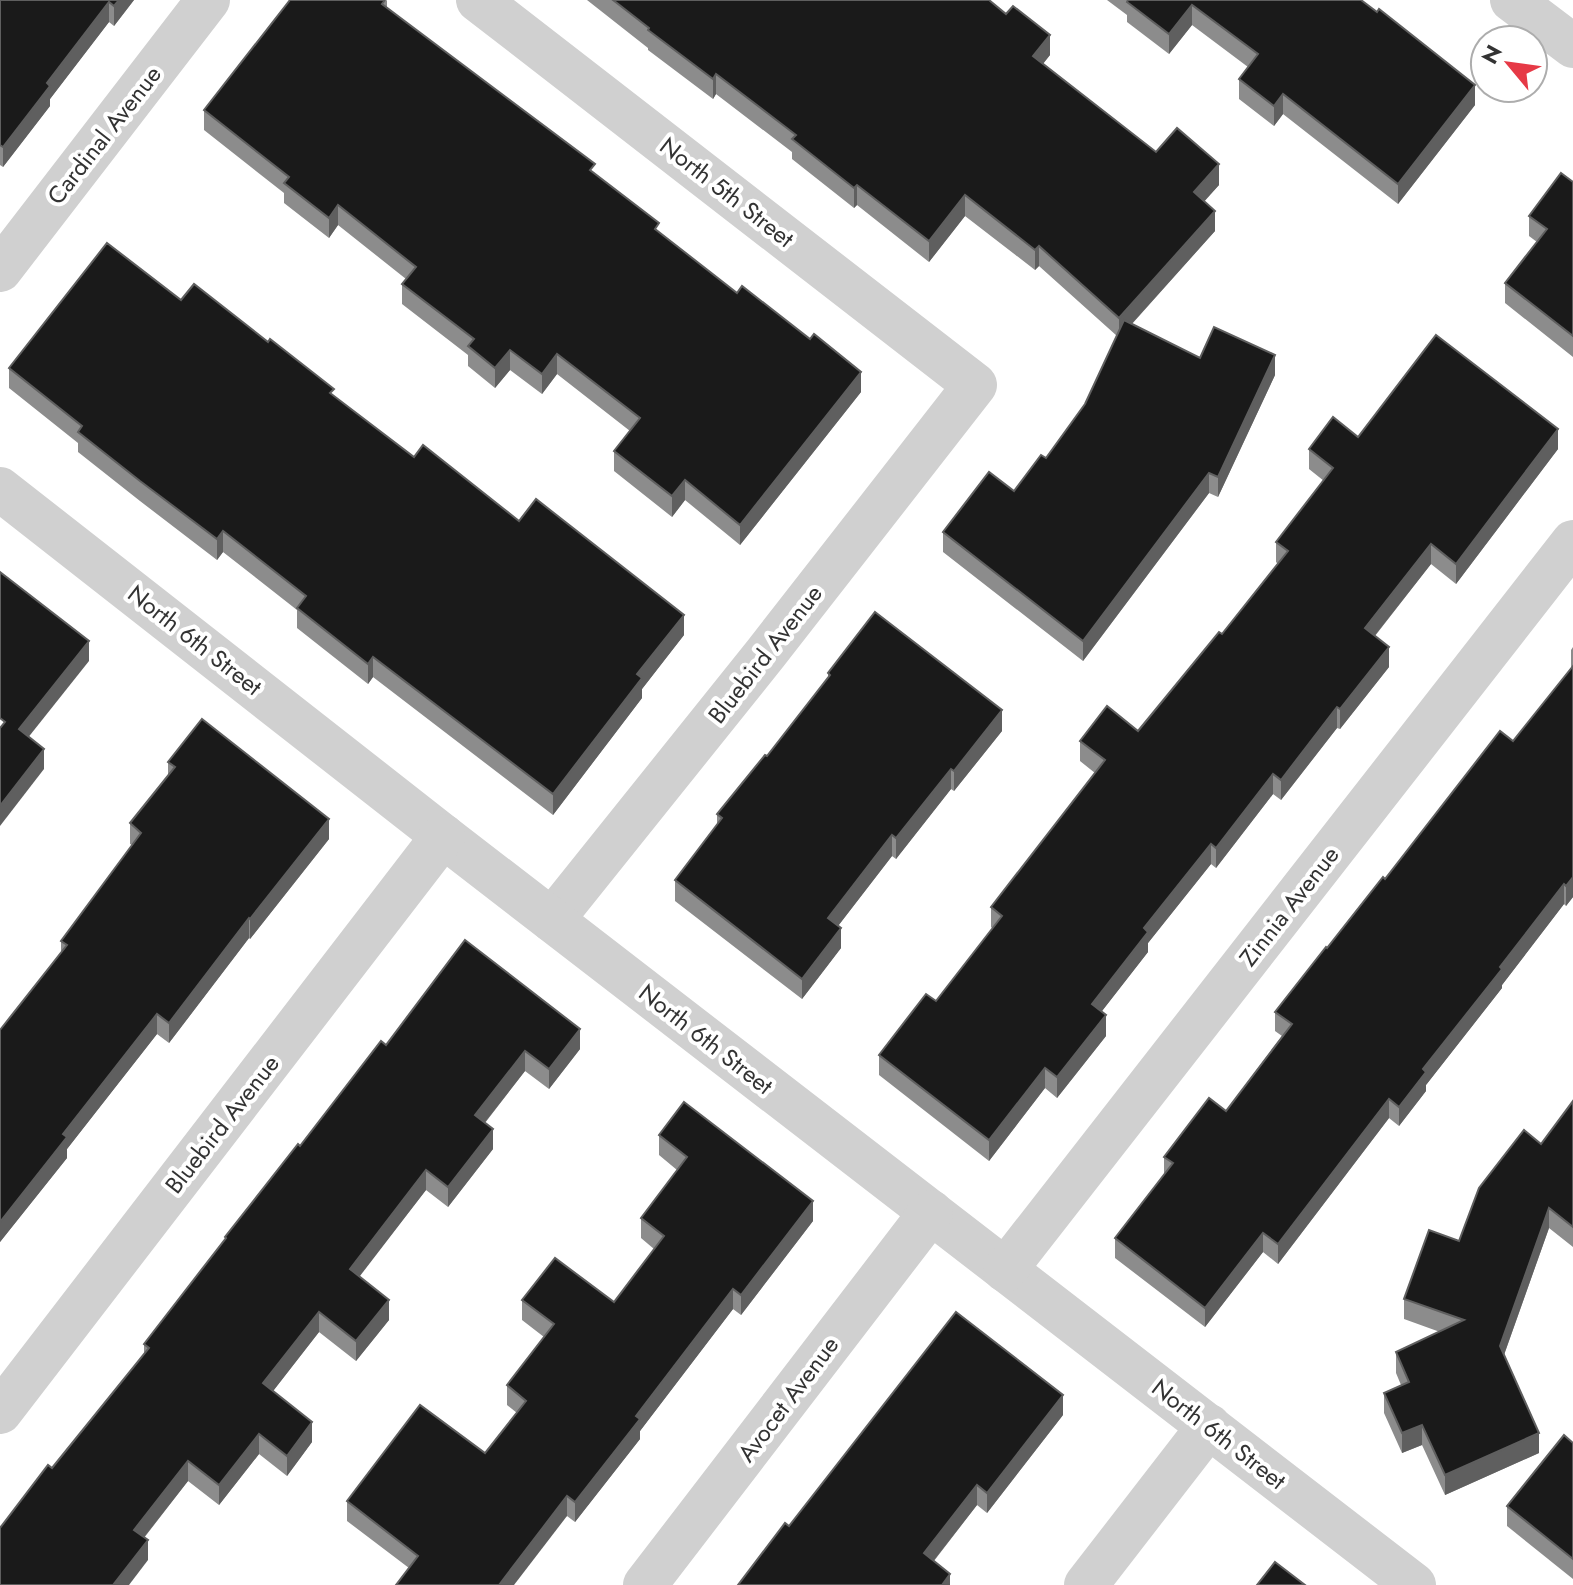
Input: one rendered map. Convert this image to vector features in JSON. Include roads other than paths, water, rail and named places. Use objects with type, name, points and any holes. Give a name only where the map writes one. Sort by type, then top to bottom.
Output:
[{"type":"street","name":"Cardinal Avenue","points":[[0,270],[208,0]]},
{"type":"street","name":"North 5th Street","points":[[478,0],[975,385]]},
{"type":"street","points":[[1512,0],[1573,46]]},
{"type":"street","name":"Bluebird Avenue","points":[[552,920],[975,385]]},
{"type":"street","name":"North 6th Street","points":[[0,489],[443,836],[1414,1585]]},
{"type":"street","name":"Zinnia Avenue","points":[[1005,1270],[1573,542]]},
{"type":"street","name":"Bluebird Avenue","points":[[0,1412],[443,836]]},
{"type":"street","name":"Avocet Avenue","points":[[645,1585],[931,1212]]},
{"type":"street","points":[[1086,1585],[1209,1426]]}]
